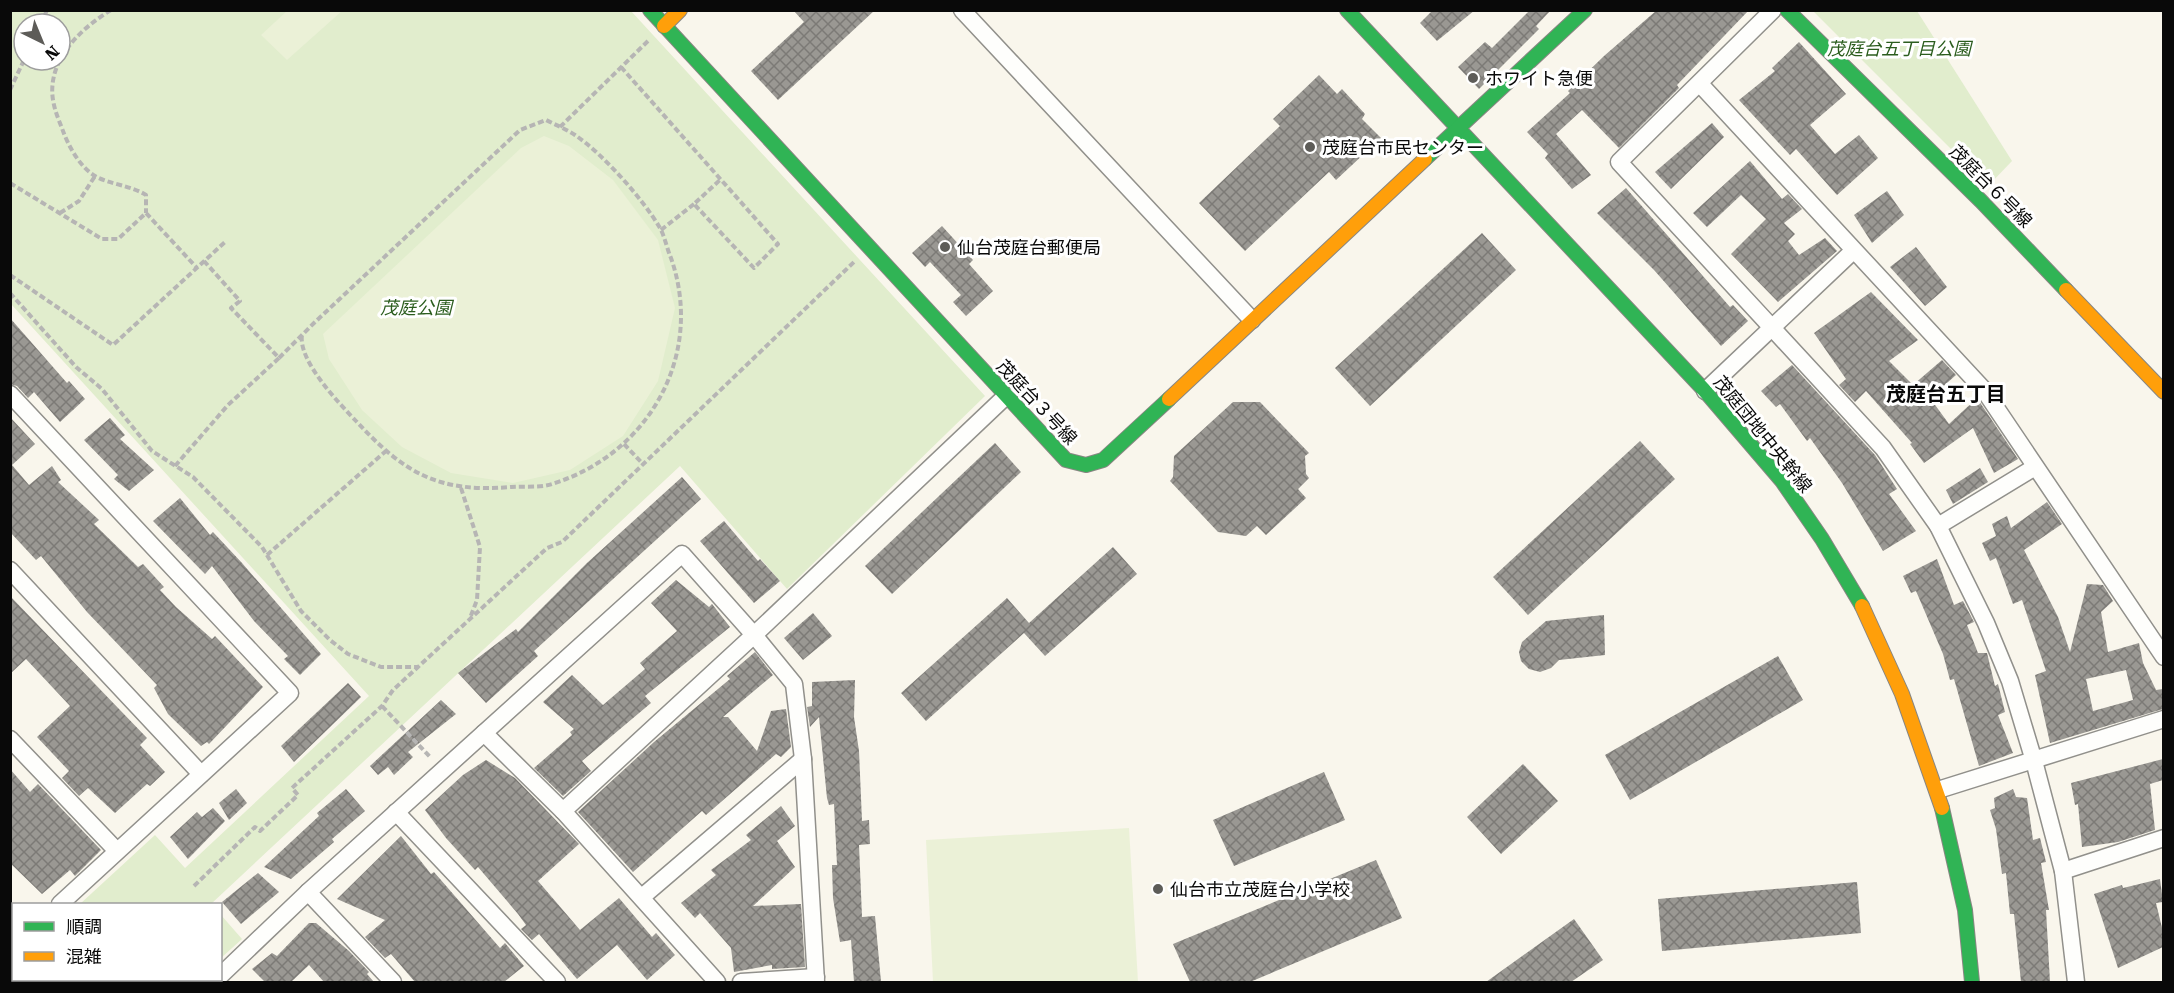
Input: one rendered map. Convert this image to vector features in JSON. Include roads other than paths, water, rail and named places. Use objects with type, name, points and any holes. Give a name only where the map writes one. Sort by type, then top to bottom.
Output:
[{"type":"street","name":"茂庭台３号線","points":[[650,10],[1066,460],[1086,465],[1103,460],[1585,10]]},
{"type":"street","points":[[664,26],[680,10]]},
{"type":"street","points":[[962,10],[1252,320]]},
{"type":"street","name":"茂庭団地中央幹線","points":[[1347,10],[1705,391],[1782,481],[1859,600],[1902,694],[1938,790],[1965,910],[1972,982]]},
{"type":"street","points":[[1773,10],[1618,162],[1883,448],[1938,526],[1986,623],[2010,681],[2063,871],[2076,982]]},
{"type":"street","name":"茂庭台６号線","points":[[1787,10],[1981,201],[2163,392]]},
{"type":"street","points":[[1700,84],[1984,390],[2163,657]]},
{"type":"street","points":[[1705,391],[1853,251]]},
{"type":"street","points":[[10,393],[290,693],[61,903]]},
{"type":"street","points":[[562,811],[754,635],[1006,396]]},
{"type":"street","points":[[1938,526],[2035,467]]},
{"type":"street","points":[[222,979],[308,892],[682,554],[794,684],[803,759],[816,980],[741,982]]},
{"type":"street","points":[[10,570],[201,774]]},
{"type":"street","points":[[1938,790],[2163,719]]},
{"type":"street","points":[[484,733],[562,811],[717,982]]},
{"type":"street","points":[[10,739],[117,851]]},
{"type":"street","points":[[642,897],[803,759]]},
{"type":"street","points":[[396,812],[557,982]]},
{"type":"street","points":[[2063,871],[2163,838]]},
{"type":"street","points":[[308,892],[393,982]]},
{"type":"place","name":"ホワイト急便","points":[[1473,78]]},
{"type":"place","name":"茂庭台市民センター","points":[[1310,147]]},
{"type":"place","name":"仙台茂庭台郵便局","points":[[945,247]]},
{"type":"place","name":"仙台市立茂庭台小学校","points":[[1158,889]]},
{"type":"district","name":"茂庭台五丁目","points":[[1946,394]]},
{"type":"park label","name":"茂庭台五丁目公園","points":[[1899,48]]},
{"type":"park label","name":"茂庭公園","points":[[416,307]]}]
